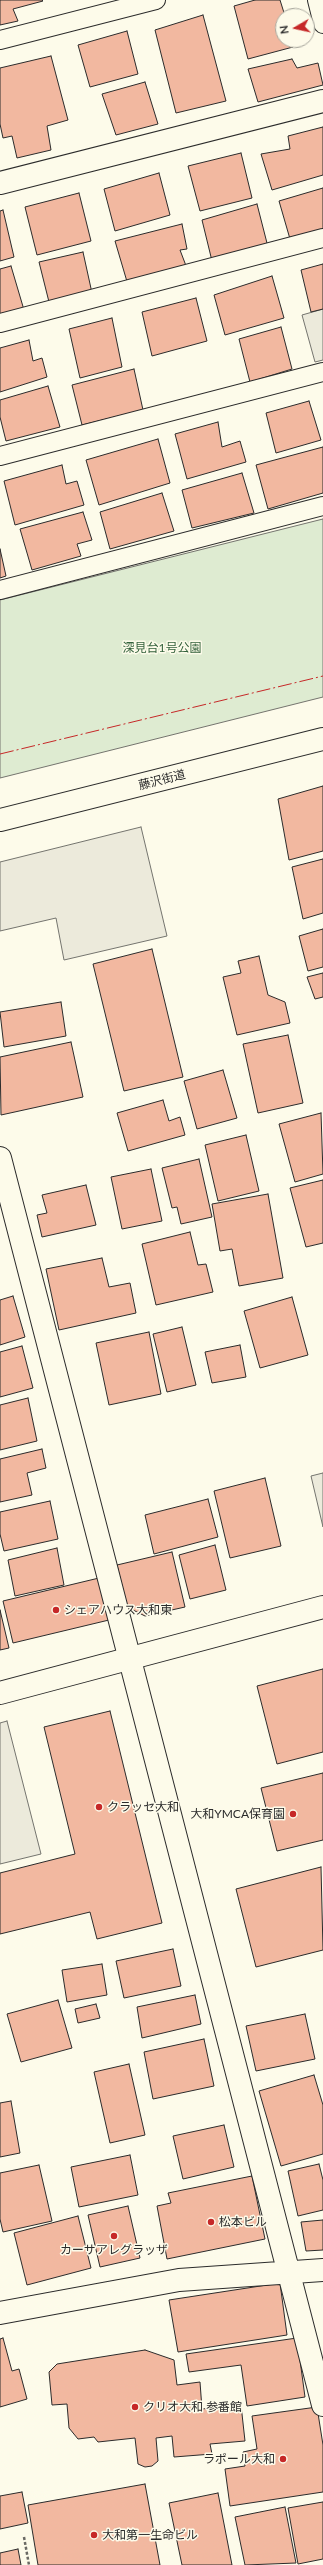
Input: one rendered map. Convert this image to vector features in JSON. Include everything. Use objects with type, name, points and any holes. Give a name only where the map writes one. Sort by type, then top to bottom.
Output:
[{"type":"main road","points":[[0,183],[323,101]]},
{"type":"main road","name":"藤沢街道","points":[[0,820],[323,739]]},
{"type":"main road","points":[[0,1158],[323,2405]]},
{"type":"main road","points":[[0,1693],[323,1607]]},
{"type":"main road","points":[[0,2313],[178,2280],[289,2271],[323,2270]]},
{"type":"lane","points":[[0,40],[156,0]]},
{"type":"lane","points":[[317,0],[323,24]]},
{"type":"lane","points":[[0,323],[323,238]]},
{"type":"lane","points":[[0,456],[323,372]]},
{"type":"lane","points":[[0,590],[323,506]]},
{"type":"path","points":[[24,2537],[30,2565]]},
{"type":"green space","name":"深見台1号公園","points":[[323,519],[323,697],[0,778],[0,600]]},
{"type":"shaded area","points":[[323,309],[323,360],[315,362],[302,315]]},
{"type":"shaded area","points":[[141,827],[167,936],[64,960],[56,918],[0,931],[0,862]]},
{"type":"shaded area","points":[[323,1473],[323,1527],[311,1476]]},
{"type":"shaded area","points":[[7,1721],[41,1854],[0,1864],[0,1723]]},
{"type":"building","points":[[0,0],[43,1],[13,9],[18,21],[0,25]]},
{"type":"building","points":[[255,0],[280,0],[282,8],[275,8],[275,48],[289,48],[248,59],[234,6]]},
{"type":"building","points":[[203,15],[226,101],[176,113],[155,30]]},
{"type":"building","points":[[127,31],[138,74],[90,87],[78,45]]},
{"type":"building","points":[[51,56],[68,120],[47,126],[51,150],[17,158],[12,136],[3,138],[0,124],[0,68]]},
{"type":"building","points":[[292,59],[297,68],[318,63],[323,85],[258,102],[248,69]]},
{"type":"building","points":[[145,82],[158,124],[116,135],[102,94]]},
{"type":"building","points":[[323,127],[323,175],[272,190],[261,154],[290,149],[288,136]]},
{"type":"building","points":[[241,153],[252,198],[200,211],[188,166]]},
{"type":"building","points":[[159,173],[170,215],[115,231],[104,189]]},
{"type":"building","points":[[323,188],[323,230],[290,239],[279,201]]},
{"type":"building","points":[[79,193],[91,241],[37,255],[25,207]]},
{"type":"building","points":[[257,204],[268,247],[212,261],[202,220]]},
{"type":"building","points":[[3,210],[14,257],[0,261],[0,211]]},
{"type":"building","points":[[182,224],[187,249],[180,250],[188,271],[128,285],[115,241]]},
{"type":"building","points":[[83,252],[92,293],[49,302],[39,262]]},
{"type":"building","points":[[323,264],[323,309],[311,312],[301,270]]},
{"type":"building","points":[[11,266],[24,310],[0,315],[0,269]]},
{"type":"building","points":[[272,276],[284,318],[225,335],[214,295]]},
{"type":"building","points":[[196,298],[207,341],[152,356],[142,312]]},
{"type":"building","points":[[112,318],[122,367],[80,378],[69,329]]},
{"type":"building","points":[[281,327],[292,369],[250,382],[239,339]]},
{"type":"building","points":[[29,340],[33,361],[42,358],[47,377],[0,392],[0,348]]},
{"type":"building","points":[[134,369],[143,410],[82,425],[72,385]]},
{"type":"building","points":[[48,386],[60,427],[6,441],[0,417],[0,400]]},
{"type":"building","points":[[309,401],[321,440],[276,453],[266,413]]},
{"type":"building","points":[[218,422],[222,447],[240,441],[246,462],[187,479],[175,434]]},
{"type":"building","points":[[158,439],[170,483],[99,505],[86,460]]},
{"type":"building","points":[[323,447],[323,493],[268,509],[256,465]]},
{"type":"building","points":[[62,465],[66,484],[77,481],[84,505],[15,525],[4,481]]},
{"type":"building","points":[[242,473],[254,513],[192,528],[182,490]]},
{"type":"building","points":[[162,493],[174,531],[110,549],[100,512]]},
{"type":"building","points":[[83,512],[92,540],[77,544],[81,556],[32,570],[20,529]]},
{"type":"building","points":[[0,549],[6,576],[0,578]]},
{"type":"building","points":[[323,786],[323,851],[289,860],[278,799]]},
{"type":"building","points":[[323,859],[323,913],[303,919],[292,867]]},
{"type":"building","points":[[323,929],[323,967],[308,971],[299,936]]},
{"type":"building","points":[[152,949],[183,1077],[124,1091],[93,964]]},
{"type":"building","points":[[259,956],[268,995],[285,1002],[290,1023],[237,1035],[223,977],[241,973],[238,961]]},
{"type":"building","points":[[323,973],[323,997],[315,999],[307,977]]},
{"type":"building","points":[[61,1002],[66,1036],[4,1047],[0,1012]]},
{"type":"building","points":[[288,1035],[303,1103],[258,1113],[243,1044]]},
{"type":"building","points":[[71,1042],[83,1097],[1,1115],[0,1057]]},
{"type":"building","points":[[223,1070],[237,1118],[197,1129],[184,1081]]},
{"type":"building","points":[[163,1100],[169,1121],[180,1117],[185,1135],[128,1151],[117,1113]]},
{"type":"building","points":[[321,1113],[323,1174],[295,1182],[279,1124]]},
{"type":"building","points":[[246,1135],[259,1191],[218,1201],[205,1145]]},
{"type":"building","points":[[199,1159],[212,1217],[181,1224],[177,1207],[172,1208],[162,1168]]},
{"type":"building","points":[[151,1169],[162,1221],[122,1229],[111,1177]]},
{"type":"building","points":[[323,1180],[323,1243],[306,1247],[290,1188]]},
{"type":"building","points":[[86,1185],[96,1225],[42,1237],[37,1215],[47,1213],[42,1195]]},
{"type":"building","points":[[268,1194],[283,1278],[239,1286],[232,1249],[220,1251],[212,1204]]},
{"type":"building","points":[[190,1232],[198,1265],[206,1264],[213,1292],[156,1305],[142,1244]]},
{"type":"building","points":[[102,1258],[109,1287],[130,1283],[136,1313],[59,1330],[46,1269]]},
{"type":"building","points":[[13,1296],[25,1337],[0,1345],[0,1300]]},
{"type":"building","points":[[292,1297],[308,1355],[260,1368],[244,1311]]},
{"type":"building","points":[[182,1327],[196,1385],[167,1392],[153,1334]]},
{"type":"building","points":[[149,1332],[161,1394],[109,1405],[96,1343]]},
{"type":"building","points":[[240,1345],[246,1377],[212,1383],[205,1352]]},
{"type":"building","points":[[22,1346],[33,1388],[0,1397],[0,1352]]},
{"type":"building","points":[[28,1398],[37,1441],[0,1450],[0,1405]]},
{"type":"building","points":[[42,1449],[46,1468],[27,1473],[32,1495],[0,1502],[0,1459]]},
{"type":"building","points":[[265,1478],[281,1546],[230,1558],[214,1491]]},
{"type":"building","points":[[208,1499],[218,1537],[154,1554],[145,1515]]},
{"type":"building","points":[[50,1501],[58,1539],[4,1551],[0,1534],[0,1512]]},
{"type":"building","points":[[215,1545],[226,1590],[190,1599],[179,1555]]},
{"type":"building","points":[[57,1548],[64,1585],[15,1596],[8,1560]]},
{"type":"building","points":[[172,1552],[185,1607],[145,1616],[127,1607],[117,1565]]},
{"type":"building","name":"シェアハウス大和東","points":[[99,1578],[109,1620],[13,1643],[3,1601]]},
{"type":"building","points":[[0,1610],[9,1648],[0,1650]]},
{"type":"building","points":[[323,1669],[323,1752],[277,1764],[257,1686]]},
{"type":"building","name":"クラッセ大和","points":[[110,1711],[162,1923],[97,1939],[90,1912],[0,1934],[0,1873],[75,1854],[44,1727]]},
{"type":"building","points":[[323,1773],[323,1840],[277,1851],[261,1788]]},
{"type":"building","points":[[321,1867],[323,1950],[256,1967],[236,1889]]},
{"type":"building","points":[[173,1949],[181,1986],[124,1998],[116,1961]]},
{"type":"building","points":[[102,1964],[107,1995],[67,2002],[62,1970]]},
{"type":"building","points":[[195,1995],[201,2024],[142,2038],[137,2007]]},
{"type":"building","points":[[58,2000],[72,2048],[21,2062],[7,2014]]},
{"type":"building","points":[[96,2004],[100,2018],[78,2023],[75,2009]]},
{"type":"building","points":[[305,2014],[315,2059],[256,2071],[246,2026]]},
{"type":"building","points":[[204,2039],[214,2086],[153,2099],[144,2052]]},
{"type":"building","points":[[129,2064],[145,2135],[110,2143],[94,2072]]},
{"type":"building","points":[[314,2075],[323,2105],[323,2154],[281,2166],[259,2091]]},
{"type":"building","points":[[11,2101],[20,2153],[0,2157],[0,2103]]},
{"type":"building","points":[[224,2125],[234,2167],[183,2179],[173,2136]]},
{"type":"building","points":[[130,2155],[138,2195],[79,2207],[71,2167]]},
{"type":"building","points":[[319,2164],[323,2180],[323,2210],[298,2216],[288,2171]]},
{"type":"building","points":[[39,2165],[52,2221],[3,2232],[0,2219],[0,2173]]},
{"type":"building","name":"松本ビル","points":[[252,2176],[265,2239],[167,2259],[157,2206],[171,2203],[168,2193]]},
{"type":"building","name":"カーサアレグラッザ","points":[[128,2206],[140,2258],[100,2267],[88,2215]]},
{"type":"building","points":[[78,2216],[91,2268],[27,2285],[14,2233]]},
{"type":"building","points":[[323,2220],[323,2250],[306,2251],[301,2222]]},
{"type":"building","points":[[280,2283],[287,2335],[178,2352],[169,2300]]},
{"type":"building","points":[[3,2338],[12,2371],[19,2369],[27,2399],[0,2407],[0,2339]]},
{"type":"building","points":[[297,2338],[305,2397],[247,2406],[241,2365],[189,2372],[186,2354]]},
{"type":"building","name":"クリオ大和 参番館","points":[[145,2350],[174,2360],[177,2385],[200,2382],[202,2409],[241,2405],[245,2441],[210,2444],[212,2454],[174,2457],[172,2436],[156,2438],[158,2461],[152,2466],[145,2467],[138,2464],[135,2438],[98,2442],[94,2437],[78,2439],[69,2428],[67,2404],[52,2405],[49,2372],[57,2364]]},
{"type":"building","name":"ラポール大和","points":[[317,2407],[323,2445],[323,2492],[230,2506],[225,2469],[245,2466],[243,2452],[257,2449],[252,2416]]},
{"type":"building","name":"大和第一生命ビル","points":[[145,2484],[160,2565],[38,2565],[28,2505]]},
{"type":"building","points":[[22,2492],[28,2523],[0,2529],[0,2496]]},
{"type":"building","points":[[218,2493],[232,2565],[182,2565],[169,2503]]},
{"type":"building","points":[[323,2502],[323,2559],[298,2564],[288,2508]]},
{"type":"building","points":[[285,2507],[296,2563],[245,2565],[235,2517]]},
{"type":"building","points":[[18,2549],[21,2565],[0,2565],[0,2553]]},
{"type":"power","points":[[0,754],[323,676]]},
{"type":"place","name":"シェアハウス大和東","points":[[56,1610]]},
{"type":"place","name":"クラッセ大和","points":[[99,1807]]},
{"type":"place","name":"大和YMCA保育園","points":[[293,1814]]},
{"type":"place","name":"松本ビル","points":[[211,2222]]},
{"type":"place","name":"カーサアレグラッザ","points":[[114,2236]]},
{"type":"place","name":"クリオ大和 参番館","points":[[135,2407]]},
{"type":"place","name":"ラポール大和","points":[[283,2459]]},
{"type":"place","name":"大和第一生命ビル","points":[[94,2535]]}]
